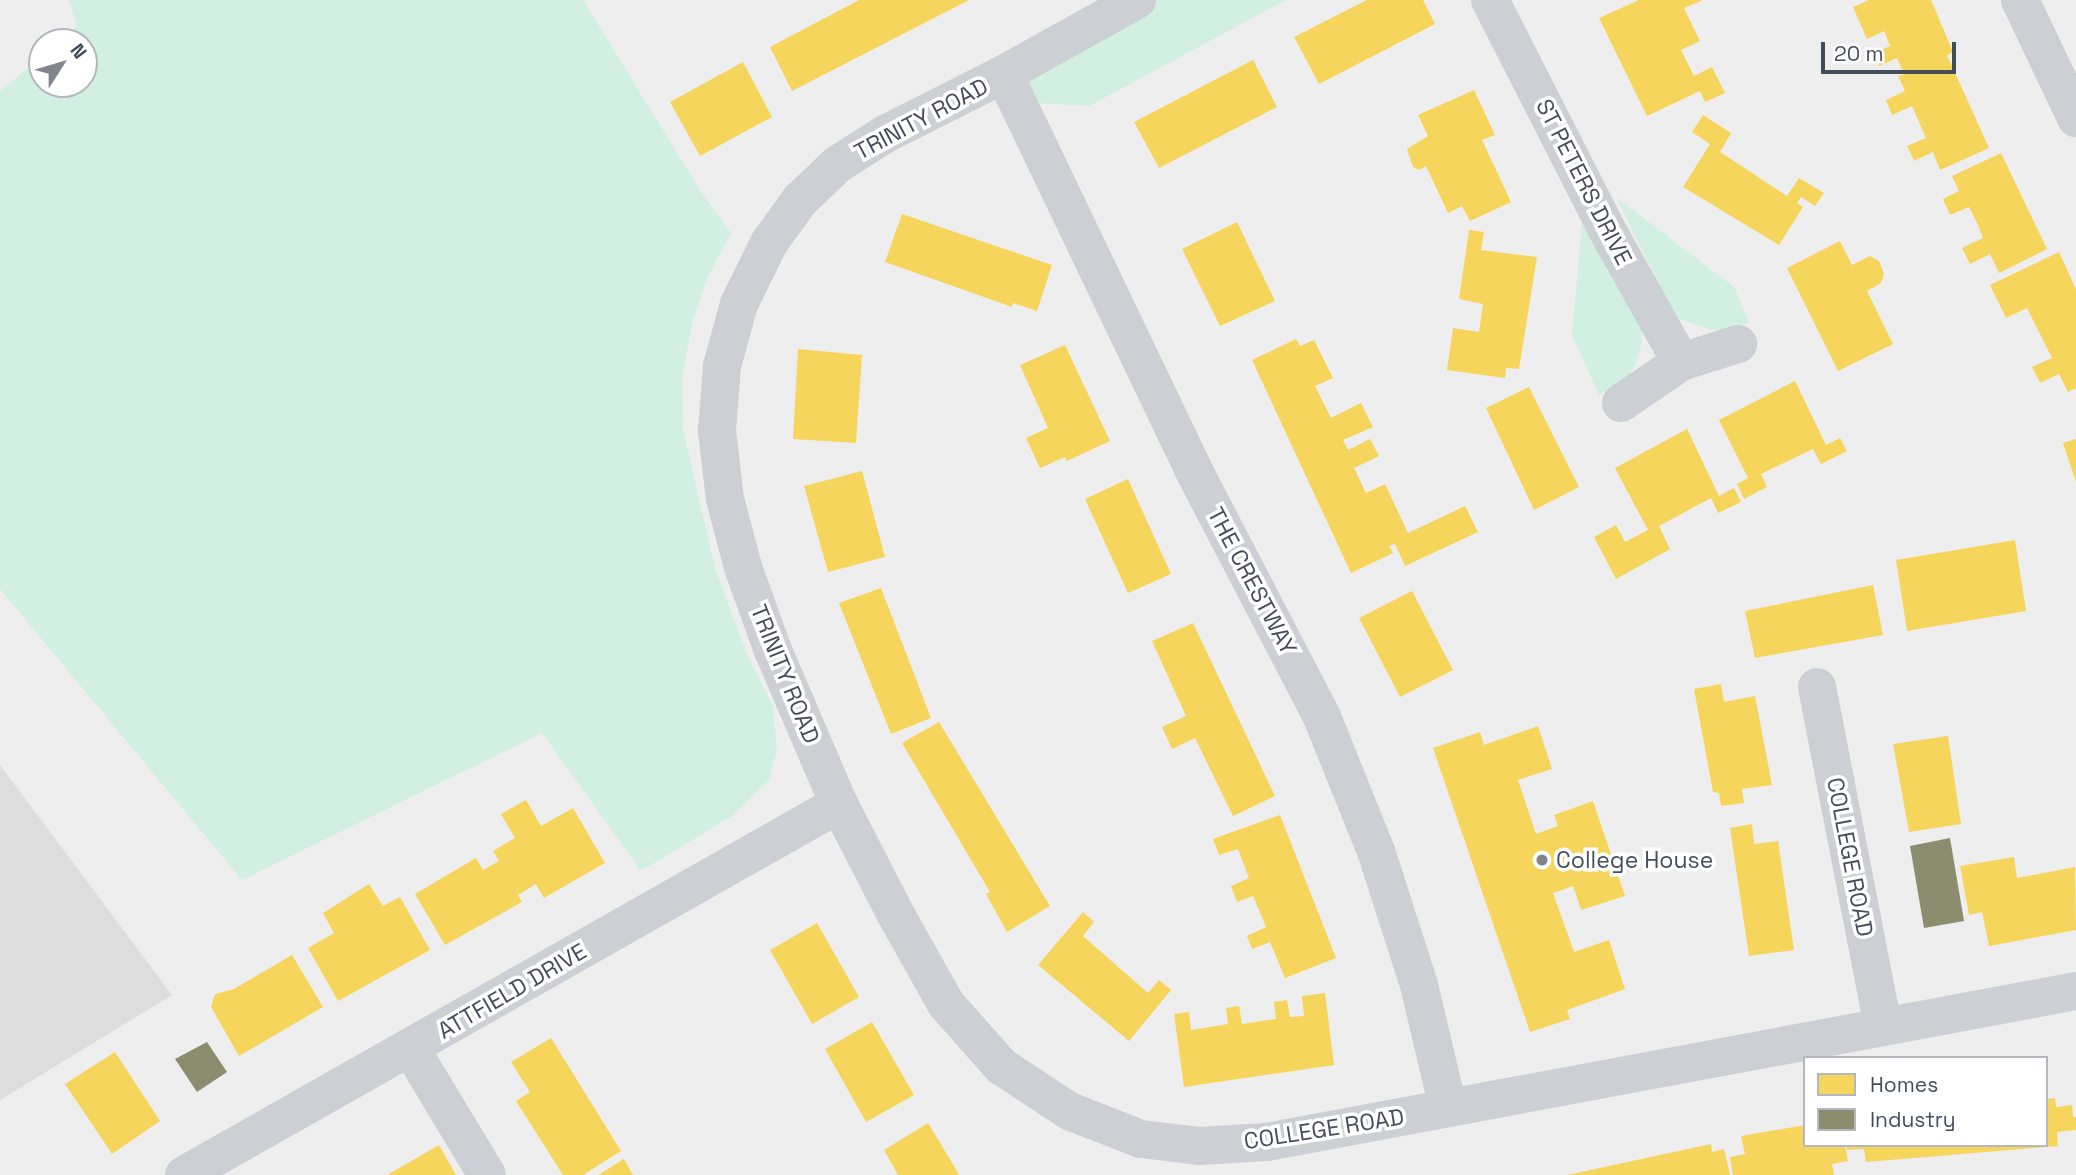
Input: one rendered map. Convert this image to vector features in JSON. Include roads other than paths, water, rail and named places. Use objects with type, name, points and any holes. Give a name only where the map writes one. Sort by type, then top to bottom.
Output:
[{"type":"street","name":"TRINITY ROAD","points":[[839,804],[772,648],[743,567],[725,499],[717,431],[722,366],[739,303],[769,243],[800,200],[838,164],[885,134],[1004,74],[1137,0]]},
{"type":"street","name":"ST PETERS DRIVE","points":[[1490,0],[1606,228],[1681,362]]},
{"type":"street","points":[[2020,0],[2076,118]]},
{"type":"street","name":"THE CRESTWAY","points":[[1004,74],[1193,470],[1322,717],[1376,850],[1419,985],[1448,1108]]},
{"type":"street","points":[[1621,402],[1681,362],[1738,344]]},
{"type":"street","name":"COLLEGE ROAD","points":[[1817,687],[1884,1027]]},
{"type":"street","name":"ATTFIELD DRIVE","points":[[184,1175],[411,1049],[839,804]]},
{"type":"street","name":"COLLEGE ROAD","points":[[839,804],[946,1004],[1001,1066],[1069,1111],[1141,1139],[1199,1146],[1268,1142],[2076,991]]},
{"type":"street","points":[[411,1049],[486,1175]]},
{"type":"place","name":"College House","points":[[1542,860]]}]
